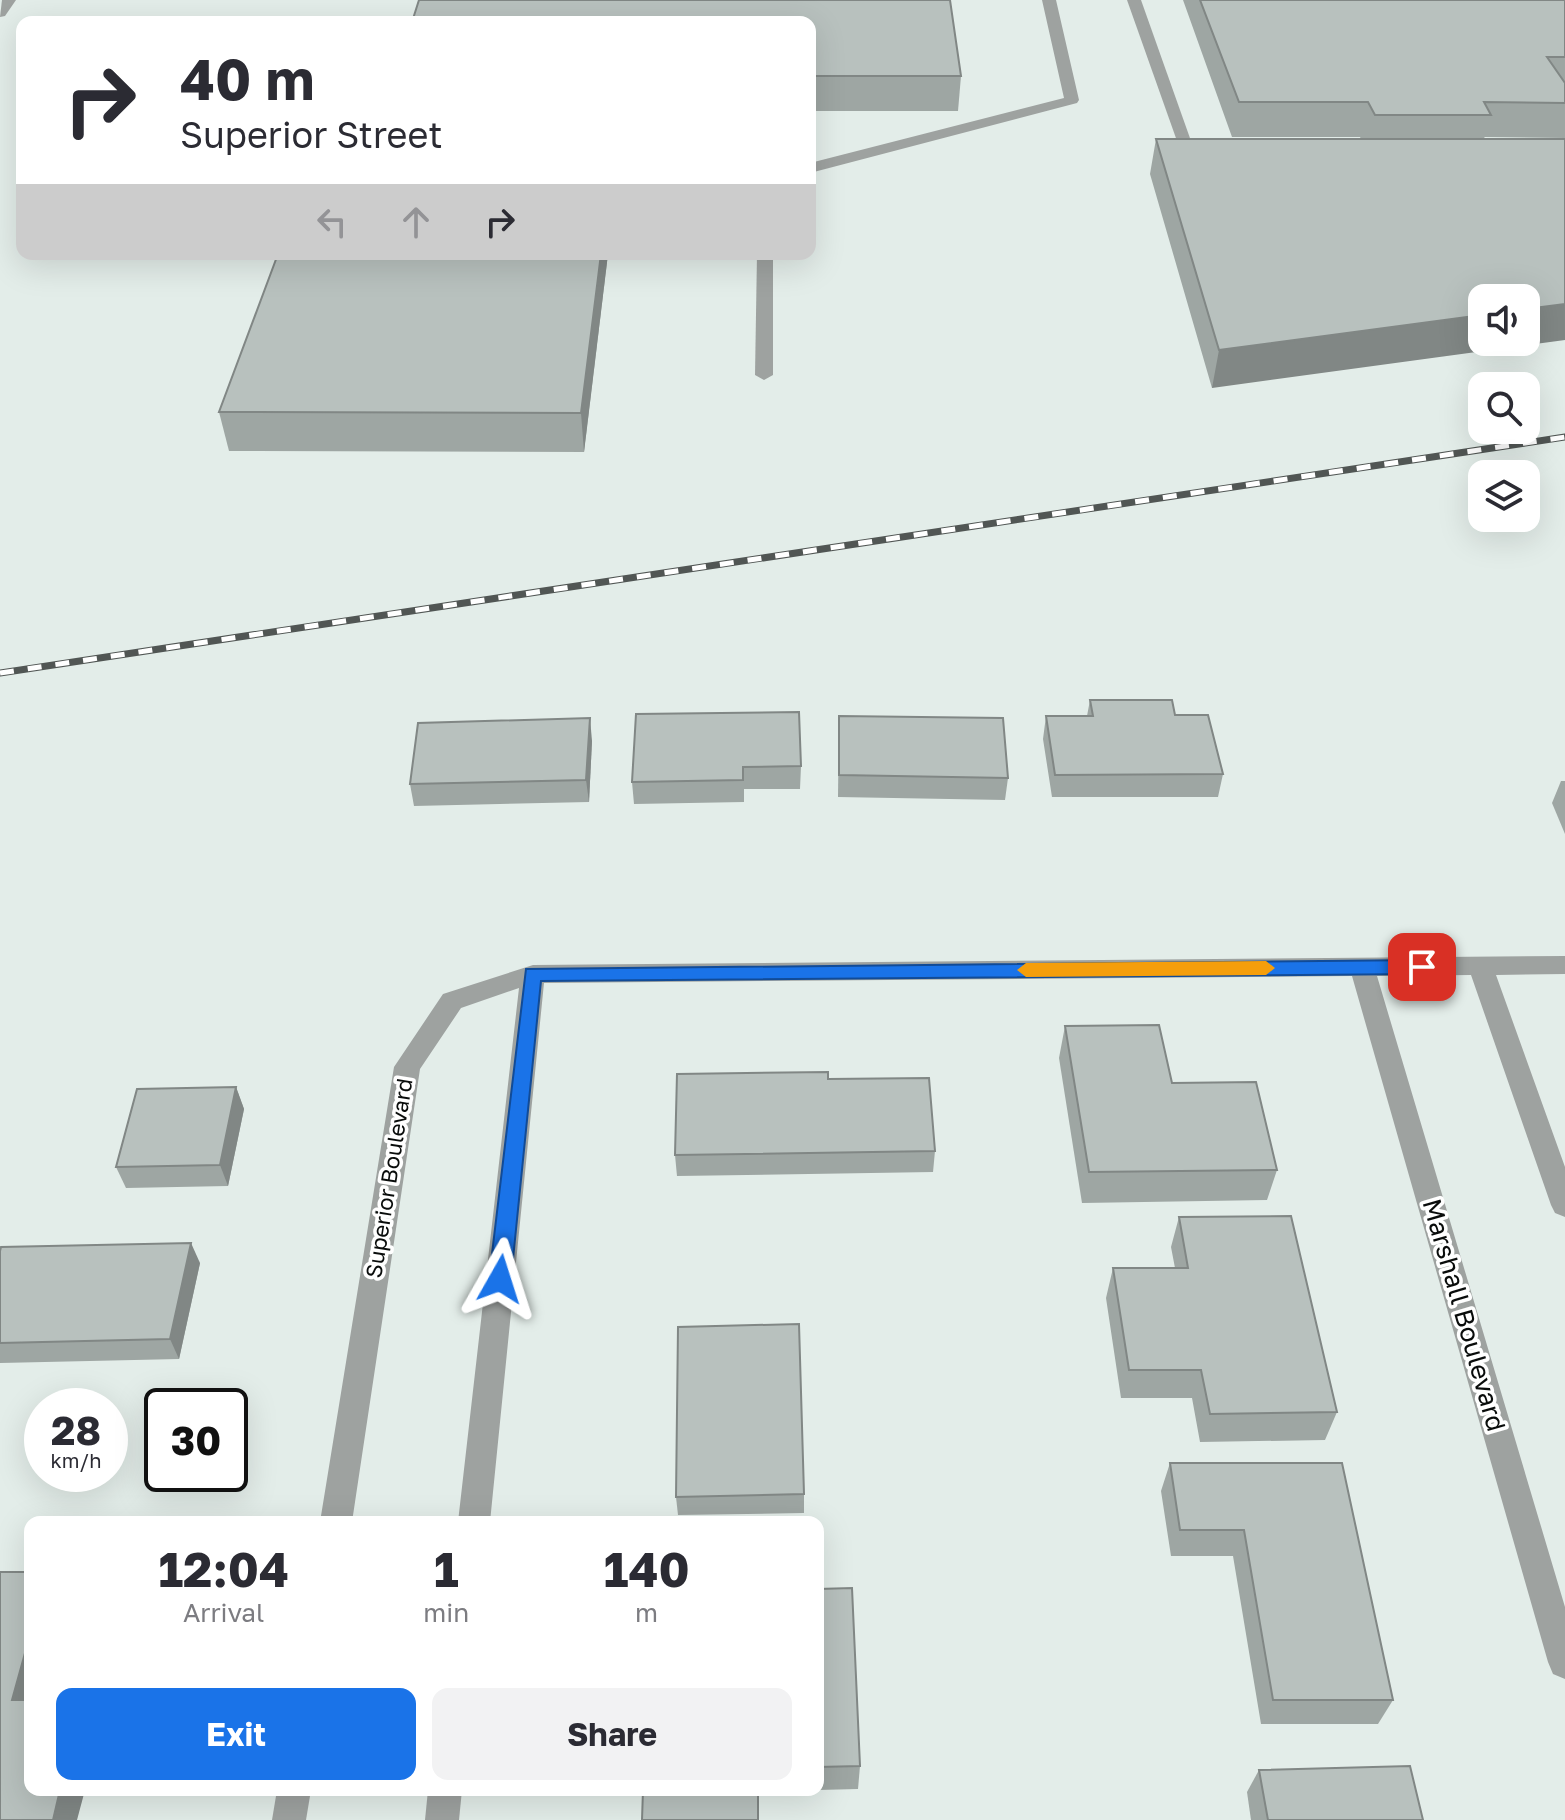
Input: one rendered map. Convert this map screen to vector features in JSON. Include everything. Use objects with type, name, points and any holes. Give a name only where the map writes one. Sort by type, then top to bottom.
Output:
[{"type":"street","points":[[0,13],[9,0]]},
{"type":"street","points":[[816,166],[1072,100],[1049,0]]},
{"type":"street","points":[[1134,0],[1190,146]]},
{"type":"street","points":[[764,375],[765,260]]},
{"type":"street","name":"Superior Boulevard","points":[[337,1516],[407,1067],[452,1001],[533,974],[1565,965]]},
{"type":"street","name":"Marshall Boulevard","points":[[1362,967],[1565,1662]]},
{"type":"street","points":[[1481,967],[1565,1205]]},
{"type":"street","points":[[475,1516],[533,974]]},
{"type":"street","points":[[289,1820],[293,1796]]},
{"type":"street","points":[[442,1820],[444,1796]]},
{"type":"building","points":[[419,0],[950,0],[961,76],[816,76],[816,16],[414,16]]},
{"type":"building","points":[[1200,0],[1565,0],[1565,57],[1547,57],[1565,83],[1565,103],[1484,102],[1491,115],[1375,115],[1368,102],[1239,102]]},
{"type":"building","points":[[1156,139],[1565,139],[1565,304],[1540,307],[1540,284],[1468,284],[1468,317],[1219,350]]},
{"type":"building","points":[[276,260],[600,260],[581,413],[219,412]]},
{"type":"building","points":[[1090,700],[1172,700],[1175,715],[1208,715],[1223,774],[1055,775],[1046,716],[1093,716]]},
{"type":"building","points":[[799,712],[801,766],[743,767],[743,780],[632,782],[636,714]]},
{"type":"building","points":[[839,716],[1003,718],[1008,778],[839,775]]},
{"type":"building","points":[[590,718],[586,780],[410,784],[418,723]]},
{"type":"building","points":[[1159,1025],[1172,1083],[1256,1082],[1277,1170],[1089,1172],[1065,1026]]},
{"type":"building","points":[[828,1072],[828,1079],[929,1078],[935,1151],[675,1155],[677,1074]]},
{"type":"building","points":[[236,1087],[220,1165],[116,1167],[137,1089]]},
{"type":"building","points":[[1291,1216],[1337,1412],[1210,1414],[1201,1370],[1129,1370],[1113,1268],[1188,1268],[1179,1217]]},
{"type":"building","points":[[191,1243],[170,1339],[0,1343],[1,1247]]},
{"type":"building","points":[[799,1324],[804,1494],[676,1497],[678,1327]]},
{"type":"building","points":[[1170,1463],[1342,1463],[1393,1700],[1273,1700],[1244,1530],[1180,1530]]},
{"type":"building","points":[[0,1572],[24,1572],[24,1657],[12,1700],[24,1700],[24,1796],[59,1796],[53,1820],[0,1820]]},
{"type":"building","points":[[852,1588],[860,1766],[824,1767],[824,1589]]},
{"type":"building","points":[[1410,1766],[1423,1820],[1268,1820],[1259,1770]]},
{"type":"building","points":[[643,1796],[758,1796],[758,1820],[642,1820]]},
{"type":"railway","points":[[0,673],[1565,437]]},
{"type":"slow traffic","points":[[1026,970],[1266,968]]},
{"type":"route","points":[[500,1279],[533,974],[1422,967]]}]
